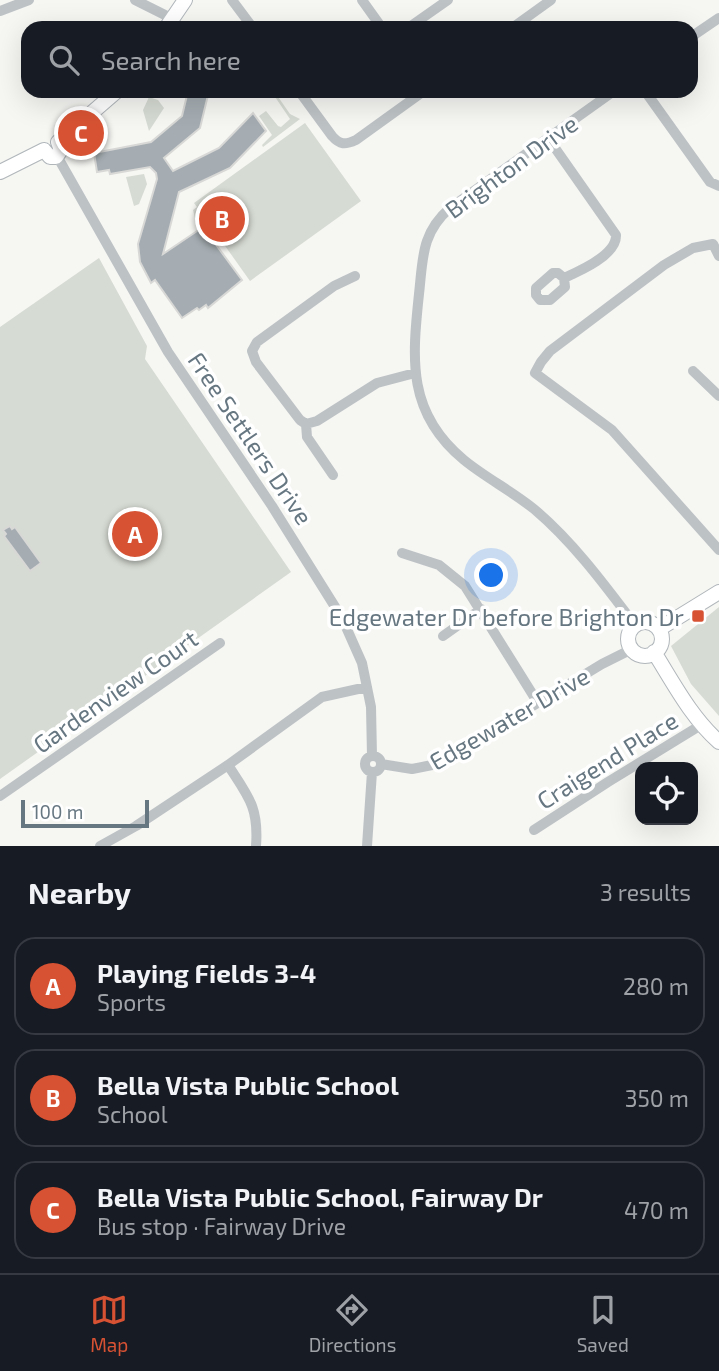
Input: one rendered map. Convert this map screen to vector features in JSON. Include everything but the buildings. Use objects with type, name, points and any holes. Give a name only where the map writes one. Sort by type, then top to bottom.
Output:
[{"type":"street","points":[[0,11],[29,0]]},
{"type":"street","points":[[135,0],[165,21]]},
{"type":"street","points":[[171,21],[185,0]]},
{"type":"street","points":[[232,0],[248,21]]},
{"type":"street","points":[[362,0],[377,21]]},
{"type":"street","points":[[418,21],[448,0]]},
{"type":"street","points":[[522,21],[551,0]]},
{"type":"street","points":[[698,33],[718,20]]},
{"type":"street","points":[[0,172],[53,149],[109,98]]},
{"type":"street","points":[[304,98],[336,141],[346,144],[356,140],[415,98]]},
{"type":"street","name":"Brighton Drive","points":[[604,98],[441,215],[427,236],[424,248],[414,347],[415,373],[427,411],[449,444],[466,461],[534,509],[597,576],[635,625]]},
{"type":"street","points":[[650,98],[710,182],[719,186]]},
{"type":"street","points":[[548,138],[616,235],[616,241],[610,250],[585,270],[565,278]]},
{"type":"street","name":"Free Settlers Drive","points":[[53,149],[168,352],[272,506],[342,618],[362,663],[371,707],[372,756]]},
{"type":"street","points":[[719,256],[713,244],[693,248],[664,264],[550,351],[535,373],[612,430],[719,550]]},
{"type":"street","points":[[355,276],[323,294],[257,342],[252,351],[256,362],[300,420],[306,424],[317,421],[377,383],[415,373]]},
{"type":"street","points":[[693,371],[719,396]]},
{"type":"street","points":[[306,424],[307,436],[333,475]]},
{"type":"street","points":[[402,553],[439,565],[465,586],[538,703]]},
{"type":"street","points":[[659,629],[719,592]]},
{"type":"street","points":[[443,636],[481,609]]},
{"type":"street","points":[[648,622],[659,629],[660,645],[654,652],[640,654],[632,649],[628,636],[635,625],[648,622]]},
{"type":"street","name":"Gardenview Court","points":[[0,796],[220,643]]},
{"type":"street","name":"Edgewater Drive","points":[[382,764],[412,769],[437,764],[602,664],[632,649]]},
{"type":"street","points":[[654,652],[701,725],[719,742]]},
{"type":"street","points":[[100,846],[136,826],[228,765],[321,697],[367,687]]},
{"type":"street","name":"Craigend Place","points":[[534,830],[701,725]]},
{"type":"street","points":[[372,756],[379,758],[382,764],[379,770],[372,772],[367,770],[365,765],[366,759],[372,756]]},
{"type":"street","points":[[228,765],[254,807],[257,823],[256,846]]},
{"type":"street","points":[[367,846],[372,772]]},
{"type":"shaded area","points":[[149,98],[158,100],[164,108],[149,131],[143,110]]},
{"type":"shaded area","points":[[276,98],[279,98],[290,114],[300,119],[263,147],[272,135],[259,116],[266,111],[281,127],[290,119]]},
{"type":"shaded area","points":[[305,123],[361,201],[250,281],[206,219],[199,224],[196,222],[193,210],[197,207],[194,203]]},
{"type":"shaded area","points":[[144,174],[147,184],[139,204],[134,206],[126,177]]},
{"type":"shaded area","points":[[99,258],[147,346],[145,359],[291,572],[0,779],[0,327]]},
{"type":"shaded area","points":[[719,607],[719,716],[691,684],[671,646]]},
{"type":"place","name":"Bella Vista Public School, Fairway Dr","points":[[81,133]]},
{"type":"place","name":"Bella Vista Public School","points":[[222,219]]},
{"type":"place","name":"Playing Fields 3-4","points":[[135,534]]},
{"type":"place","name":"Edgewater Dr before Brighton Dr","points":[[698,616]]}]
